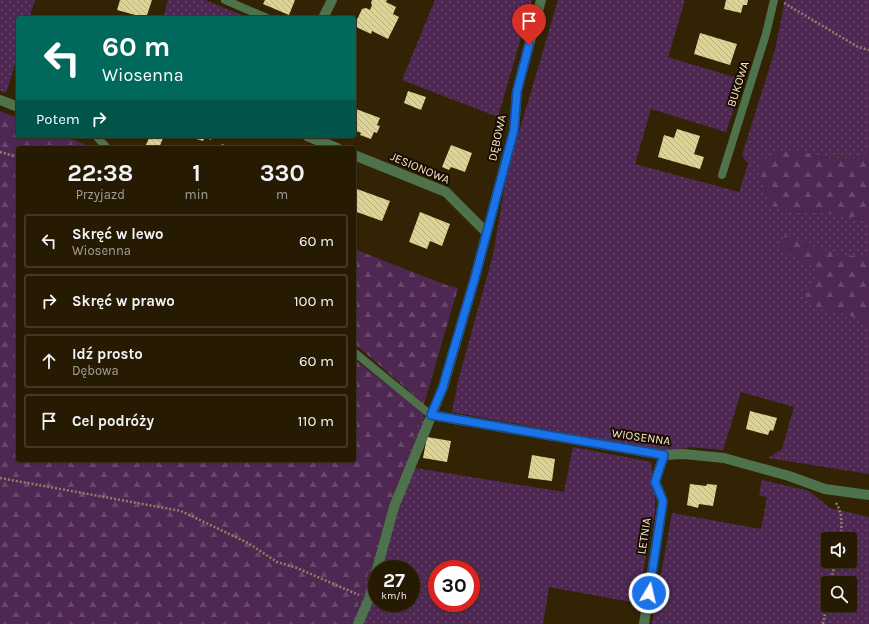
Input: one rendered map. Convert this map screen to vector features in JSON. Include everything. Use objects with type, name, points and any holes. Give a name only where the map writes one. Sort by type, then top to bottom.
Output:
[{"type":"street","points":[[324,16],[332,0]]},
{"type":"street","name":"DĘBOWA","points":[[380,560],[394,507],[443,387],[474,281],[514,130],[517,91],[541,0]]},
{"type":"street","points":[[0,100],[16,106]]},
{"type":"street","points":[[312,138],[332,146]]},
{"type":"street","name":"JESIONOWA","points":[[356,156],[446,192],[486,232]]},
{"type":"street","name":"WIOSENNA","points":[[431,415],[664,455],[684,454],[724,458],[789,476],[824,489],[869,495]]},
{"type":"street","name":"LETNIA","points":[[644,624],[663,501],[655,482],[664,455]]},
{"type":"street","name":"DĘBOWA","points":[[358,624],[368,601]]},
{"type":"lane","points":[[225,0],[262,16]]},
{"type":"lane","name":"BUKOWA","points":[[722,175],[766,34],[774,0]]},
{"type":"lane","points":[[98,138],[106,146]]},
{"type":"lane","points":[[356,354],[431,415]]},
{"type":"path","points":[[778,0],[858,47],[869,50]]},
{"type":"path","points":[[0,152],[16,156]]},
{"type":"path","points":[[0,478],[182,511],[248,543],[277,562],[297,568],[368,599]]},
{"type":"path","points":[[824,489],[838,506],[842,517],[841,532]]},
{"type":"path","points":[[823,624],[825,612]]},
{"type":"green space","points":[[0,0],[35,0],[30,16],[16,16],[16,61],[6,93],[0,91]]},
{"type":"green space","points":[[168,0],[205,0],[244,16],[164,16]]},
{"type":"green space","points":[[435,0],[532,0],[498,117],[402,80]]},
{"type":"green space","points":[[558,0],[685,0],[668,57],[743,80],[726,132],[651,109],[635,164],[739,192],[748,164],[742,155],[775,50],[785,0],[869,0],[869,153],[854,158],[845,159],[827,158],[803,152],[758,173],[764,183],[768,204],[774,207],[795,211],[816,211],[829,213],[869,222],[869,474],[768,458],[782,449],[794,407],[741,392],[723,450],[689,447],[669,452],[452,412],[458,381],[493,255],[507,173]]},
{"type":"green space","points":[[0,111],[16,117],[16,138],[69,138],[89,146],[16,146],[16,462],[356,462],[356,361],[422,411],[372,560],[368,560],[368,573],[351,624],[0,624]]},
{"type":"green space","points":[[783,150],[802,151],[815,156],[836,159],[858,157],[869,153],[869,222],[846,216],[816,211],[781,209],[768,204],[764,183],[758,173],[760,161]]},
{"type":"green space","points":[[784,235],[836,253],[869,257],[868,323],[848,315],[818,309],[806,296],[819,271],[780,248]]},
{"type":"green space","points":[[356,250],[446,285],[458,288],[424,404],[356,345]]},
{"type":"green space","points":[[422,411],[424,418],[415,468],[564,492],[573,447],[651,462],[655,511],[637,603],[549,587],[543,624],[351,624],[368,573],[368,612],[420,612],[420,560],[372,560]]},
{"type":"green space","points":[[762,480],[809,491],[830,508],[869,517],[869,624],[652,624],[672,513],[761,529],[767,497],[759,495]]},
{"type":"building","points":[[120,0],[152,0],[147,16],[139,16],[117,10]]},
{"type":"building","points":[[265,0],[295,0],[289,15],[263,4]]},
{"type":"building","points":[[372,0],[387,0],[386,2],[396,7],[393,14],[399,17],[388,39],[372,31],[371,34],[356,27],[356,22],[362,9],[366,8],[370,10],[372,5]]},
{"type":"building","points":[[726,0],[748,0],[747,5],[743,5],[741,13],[724,9]]},
{"type":"building","points":[[700,33],[737,44],[730,65],[694,54]]},
{"type":"building","points":[[408,91],[426,97],[421,110],[404,103]]},
{"type":"building","points":[[356,109],[380,118],[377,125],[380,126],[377,133],[374,132],[371,139],[360,135],[361,133],[356,131]]},
{"type":"building","points":[[677,129],[700,136],[694,154],[704,157],[700,169],[658,157],[664,135],[674,138]]},
{"type":"building","points":[[149,138],[163,138],[160,146],[145,146]]},
{"type":"building","points":[[193,138],[204,138],[203,141]]},
{"type":"building","points":[[451,145],[472,153],[465,172],[451,167],[449,170],[442,167]]},
{"type":"building","points":[[357,189],[390,201],[382,221],[356,212]]},
{"type":"building","points":[[420,212],[450,224],[442,246],[430,241],[427,249],[409,242]]},
{"type":"building","points":[[750,411],[777,418],[773,431],[770,430],[768,435],[746,429]]},
{"type":"building","points":[[427,437],[451,441],[447,462],[423,458]]},
{"type":"building","points":[[532,455],[555,459],[552,481],[528,478]]},
{"type":"building","points":[[690,484],[706,486],[707,484],[717,485],[713,506],[699,504],[698,508],[687,505]]},
{"type":"route","points":[[529,45],[517,91],[514,130],[474,281],[443,387],[431,415],[664,455],[655,482],[663,501],[649,593]]}]
